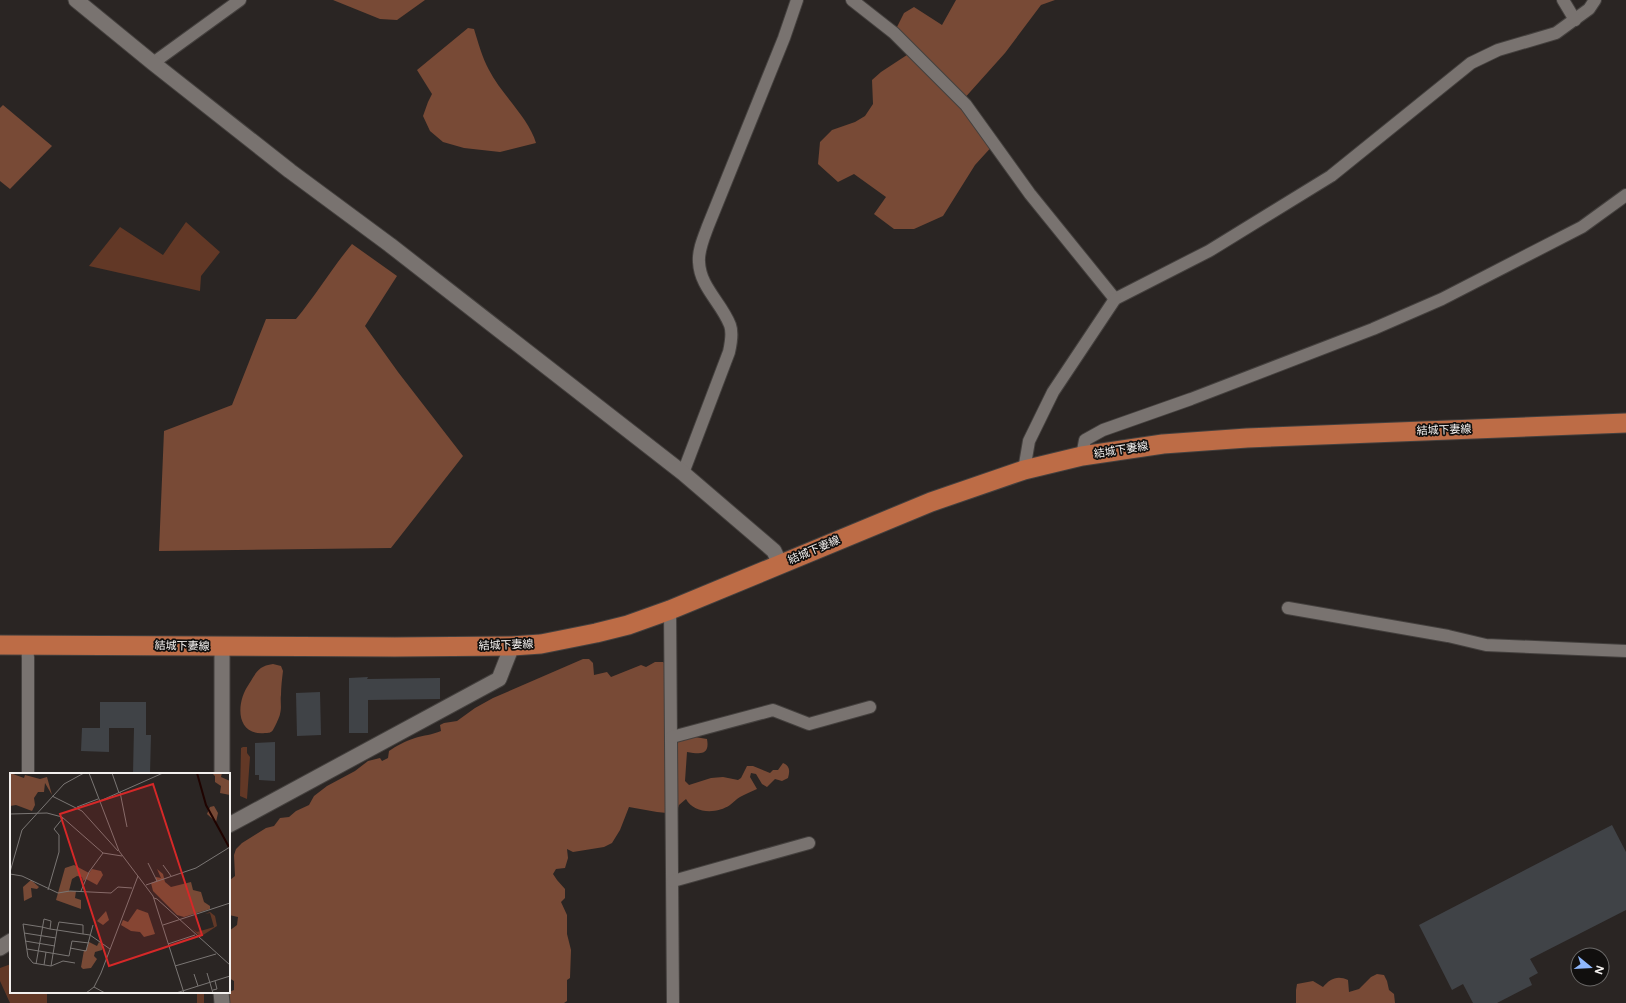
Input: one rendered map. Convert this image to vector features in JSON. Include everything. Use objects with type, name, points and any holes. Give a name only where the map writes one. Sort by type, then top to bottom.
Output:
[{"type":"main road","name":"結城下妻線","points":[[0,645],[512,646],[541,644],[628,625],[670,610],[931,502],[1024,470],[1082,456],[1163,444],[1247,438],[1626,423]]},
{"type":"street","points":[[76,0],[290,171],[390,245],[683,473],[774,551],[780,564]]},
{"type":"street","points":[[153,63],[240,0]]},
{"type":"street","points":[[683,473],[729,352],[732,334],[730,325],[702,279],[699,264],[700,253],[708,226],[784,38],[797,0]]},
{"type":"street","points":[[852,0],[894,33],[966,104],[1030,194],[1115,299]]},
{"type":"street","points":[[1563,0],[1575,20]]},
{"type":"street","points":[[1024,470],[1029,441],[1053,392],[1115,299],[1209,251],[1331,176],[1471,63],[1498,50],[1556,33],[1589,9],[1595,0]]},
{"type":"street","points":[[1082,456],[1084,440],[1103,430],[1213,391],[1373,329],[1442,298],[1582,227],[1626,195]]},
{"type":"street","points":[[1288,608],[1448,636],[1486,645],[1626,651]]},
{"type":"street","points":[[670,610],[673,881],[672,972],[674,1003]]},
{"type":"street","points":[[27,645],[28,773]]},
{"type":"street","points":[[222,646],[222,773]]},
{"type":"street","points":[[230,824],[499,679],[512,646]]},
{"type":"street","points":[[672,737],[773,710],[809,724],[870,707]]},
{"type":"street","points":[[673,881],[809,843]]},
{"type":"street","points":[[0,948],[10,942]]},
{"type":"street","points":[[221,993],[222,1003]]},
{"type":"shaded area","points":[[333,0],[425,0],[397,20],[380,19]]},
{"type":"shaded area","points":[[956,0],[1055,0],[1041,5],[1005,53],[962,101],[995,143],[975,165],[943,216],[914,229],[894,229],[874,214],[886,197],[854,174],[838,182],[818,164],[820,142],[832,130],[855,122],[865,116],[873,104],[872,80],[881,72],[913,51],[894,33],[904,13],[914,7],[942,25]]},
{"type":"shaded area","points":[[468,28],[474,29],[482,55],[489,70],[500,88],[527,124],[536,143],[500,152],[464,148],[443,142],[430,131],[423,116],[432,94],[417,70]]},
{"type":"shaded area","points":[[3,105],[52,146],[10,189],[0,181],[0,108]]},
{"type":"shaded area","points":[[186,222],[220,252],[201,276],[200,291],[89,266],[120,227],[163,255]]},
{"type":"shaded area","points":[[352,244],[397,276],[365,326],[398,372],[463,456],[391,548],[159,551],[164,431],[232,405],[266,319],[296,319]]},
{"type":"shaded area","points":[[583,659],[589,659],[593,663],[594,675],[607,672],[611,677],[641,665],[646,667],[655,662],[663,662],[668,666],[677,692],[673,720],[675,727],[685,739],[695,737],[707,739],[708,745],[703,753],[687,752],[685,781],[689,785],[711,778],[723,777],[738,780],[741,778],[747,766],[753,766],[770,773],[773,770],[778,770],[783,763],[789,769],[788,778],[782,781],[775,779],[767,787],[762,784],[756,774],[751,773],[750,777],[757,789],[719,810],[706,811],[694,808],[686,799],[679,805],[677,811],[667,813],[629,807],[620,830],[612,843],[604,847],[573,852],[567,849],[568,858],[565,868],[556,869],[553,874],[565,889],[565,898],[561,902],[567,915],[567,934],[571,950],[570,978],[567,980],[567,1001],[564,1003],[228,1003],[229,993],[234,990],[234,981],[230,979],[230,930],[237,925],[238,917],[230,915],[230,880],[235,876],[234,855],[236,849],[242,843],[266,828],[274,826],[280,818],[289,817],[296,811],[309,805],[314,796],[327,786],[355,771],[368,761],[380,758],[382,761],[388,758],[389,751],[401,744],[415,738],[441,731],[440,725],[457,721],[475,708],[493,698]]},
{"type":"shaded area","points":[[273,664],[281,666],[283,671],[280,715],[271,732],[255,732],[248,729],[243,724],[240,708],[242,700],[245,691],[258,671],[264,666]]},
{"type":"shaded area","points":[[247,747],[247,753],[250,757],[247,799],[240,796],[241,748]]},
{"type":"shaded area","points":[[10,964],[10,993],[47,993],[47,1003],[10,1003],[0,981],[0,968]]},
{"type":"shaded area","points":[[1377,974],[1384,975],[1389,990],[1394,994],[1395,1003],[1296,1003],[1297,984],[1313,981],[1323,987],[1331,980],[1340,978],[1348,980],[1349,992],[1359,989],[1371,977]]},
{"type":"shaded area","points":[[197,993],[204,993],[204,1003],[197,1003]]},
{"type":"building","points":[[368,677],[367,679],[440,678],[440,699],[368,700],[368,733],[349,733],[349,678]]},
{"type":"building","points":[[320,692],[321,735],[297,736],[296,693]]},
{"type":"building","points":[[100,702],[146,702],[146,735],[151,735],[150,773],[133,773],[134,728],[109,728],[109,752],[81,751],[82,728],[100,728]]},
{"type":"building","points":[[275,742],[275,781],[259,780],[259,775],[255,775],[255,743]]},
{"type":"building","points":[[1612,825],[1626,852],[1626,910],[1530,959],[1538,973],[1529,978],[1532,985],[1497,1003],[1473,1003],[1463,984],[1452,990],[1419,925]]}]
